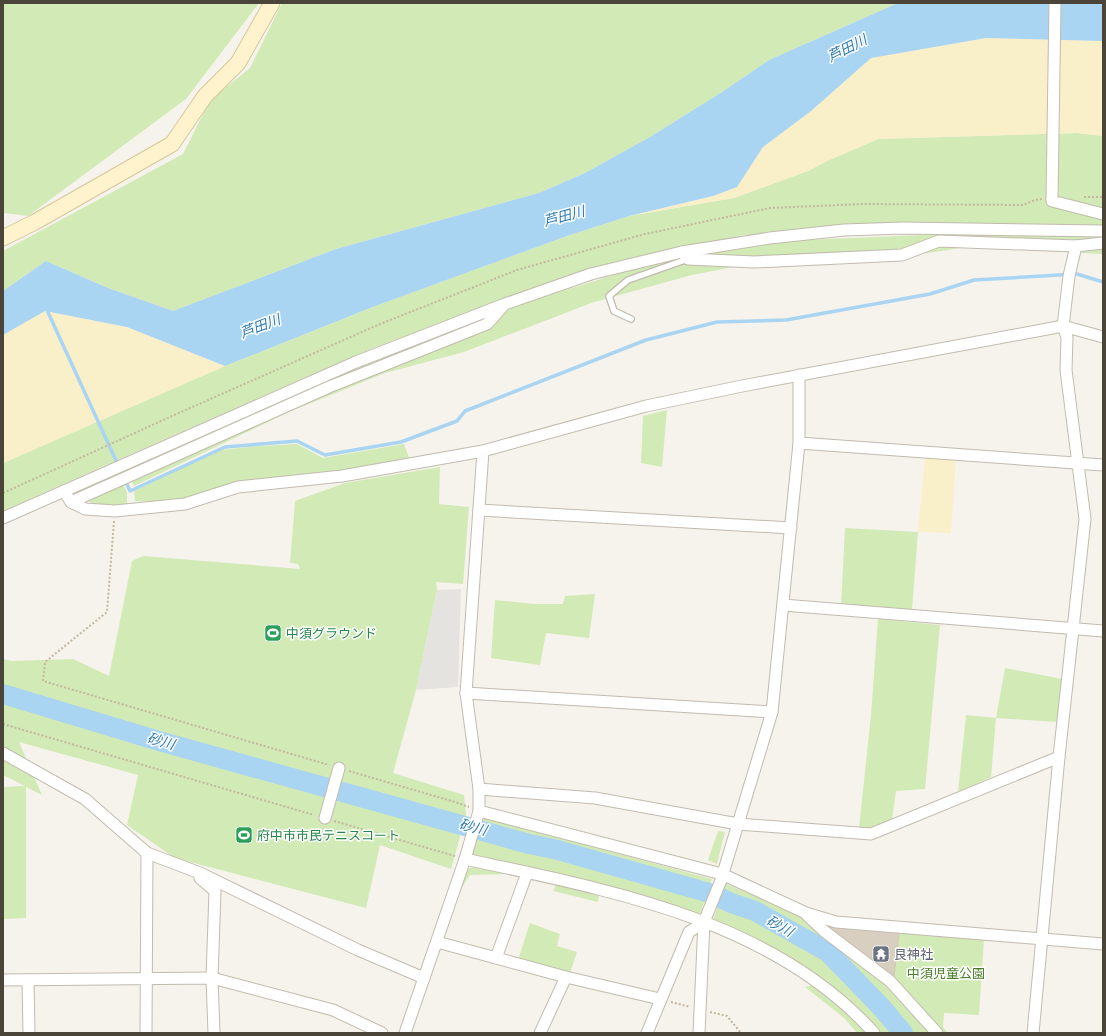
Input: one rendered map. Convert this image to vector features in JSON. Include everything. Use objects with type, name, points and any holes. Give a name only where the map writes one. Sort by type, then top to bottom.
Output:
[{"type":"street","points":[[3,238],[35,222],[172,144],[205,96],[238,63],[272,3]]},
{"type":"street","points":[[1055,3],[1052,202],[1103,214]]},
{"type":"street","points":[[3,518],[356,362],[504,304],[592,274],[770,238],[844,230],[902,228],[1103,231]]},
{"type":"street","points":[[685,256],[754,262],[902,255],[939,241],[1076,246],[1103,243]]},
{"type":"street","points":[[1033,1033],[1059,757],[1086,519],[1066,370],[1067,337],[1063,326],[1069,276],[1076,246]]},
{"type":"street","points":[[71,502],[329,387],[487,324],[504,304]]},
{"type":"street","points":[[64,491],[71,502],[85,508],[115,511],[185,504],[238,487],[342,476],[483,451],[646,406],[799,375],[1063,326],[1103,337]]},
{"type":"street","points":[[699,1033],[704,922],[722,877],[772,712],[799,443],[799,375]]},
{"type":"street","points":[[799,443],[1103,465]]},
{"type":"street","points":[[406,1033],[465,859],[479,811],[479,789],[466,693],[483,451]]},
{"type":"street","points":[[479,510],[791,528]]},
{"type":"street","points":[[783,605],[1103,631]]},
{"type":"street","points":[[466,693],[772,712]]},
{"type":"street","points":[[3,753],[85,799],[147,852],[200,873],[358,950],[424,978]]},
{"type":"street","points":[[479,789],[595,798],[738,824],[871,834],[1059,757]]},
{"type":"street","points":[[325,818],[339,768]]},
{"type":"street","points":[[479,811],[722,877],[806,913],[836,922],[1103,944]]},
{"type":"street","points":[[146,1033],[147,852]]},
{"type":"street","points":[[465,859],[527,872],[638,900],[732,932],[770,951],[813,978],[858,1015],[874,1033]]},
{"type":"street","points":[[496,958],[527,872]]},
{"type":"street","points":[[200,873],[200,878],[215,891],[212,978],[214,1033]]},
{"type":"street","points":[[806,913],[824,932],[890,981],[937,1033]]},
{"type":"street","points":[[647,1033],[689,932],[704,922]]},
{"type":"street","points":[[437,942],[566,977],[660,999]]},
{"type":"street","points":[[540,1033],[566,977]]},
{"type":"street","points":[[3,980],[212,978],[332,1010],[382,1033]]},
{"type":"street","points":[[28,980],[29,1033]]},
{"type":"lane","points":[[631,319],[614,311],[609,296],[628,280],[685,256]]},
{"type":"path","points":[[115,511],[108,612],[45,662],[43,681],[455,802],[479,811]]},
{"type":"path","points":[[3,724],[465,859]]},
{"type":"path","points":[[660,999],[727,1016],[741,1033]]},
{"type":"green space","points":[[3,3],[259,3],[186,99],[28,216],[3,213]]},
{"type":"green space","points":[[282,3],[898,3],[769,60],[722,92],[650,137],[585,173],[539,193],[336,249],[173,311],[108,288],[46,261],[3,291],[3,251],[183,154],[210,100],[250,68]]},
{"type":"green space","points":[[1077,133],[1103,136],[1103,225],[913,224],[743,235],[595,269],[535,288],[371,349],[3,511],[3,463],[225,366],[370,308],[567,236],[629,216],[734,198],[808,171],[878,139]]},
{"type":"green space","points":[[945,234],[1103,236],[1103,254],[968,247],[927,253],[784,257],[692,275],[594,302],[464,352],[385,373],[289,412],[134,486],[126,469],[362,364],[527,302],[659,261],[781,241]]},
{"type":"green space","points":[[667,410],[662,467],[641,463],[643,416]]},
{"type":"green space","points":[[297,444],[323,458],[404,444],[410,460],[331,474],[266,478],[181,501],[135,501],[134,491],[220,450]]},
{"type":"green space","points":[[440,467],[439,504],[469,507],[463,584],[436,582],[437,590],[416,690],[393,773],[464,795],[466,815],[451,869],[380,845],[366,908],[175,858],[127,825],[138,775],[19,742],[42,795],[26,787],[26,918],[3,919],[3,787],[25,786],[3,775],[3,659],[12,661],[73,659],[109,676],[132,561],[143,556],[300,569],[298,564],[290,563],[295,501],[345,483]]},
{"type":"green space","points":[[117,473],[127,492],[127,507],[95,505],[77,493],[80,488]]},
{"type":"green space","points":[[845,528],[918,532],[912,610],[841,605]]},
{"type":"green space","points":[[595,594],[589,638],[546,633],[540,665],[491,658],[495,600],[534,604],[563,604],[565,596]]},
{"type":"green space","points":[[878,619],[940,625],[925,789],[896,791],[892,820],[872,829],[859,828],[871,715]]},
{"type":"green space","points":[[1005,668],[1062,679],[1058,722],[996,718]]},
{"type":"green space","points":[[966,715],[996,718],[991,777],[958,792]]},
{"type":"green space","points":[[482,817],[712,879],[699,917],[471,856]]},
{"type":"green space","points":[[718,831],[725,832],[717,864],[708,860]]},
{"type":"green space","points":[[472,867],[484,867],[507,872],[505,874],[470,875],[459,892],[464,872]]},
{"type":"green space","points":[[557,883],[599,895],[598,902],[553,891]]},
{"type":"green space","name":"中須児童公園","points":[[726,884],[824,925],[894,975],[899,933],[984,939],[979,1015],[944,1013],[943,1027],[948,1033],[879,1033],[859,1010],[770,947],[712,922]]},
{"type":"green space","points":[[530,923],[560,934],[557,946],[577,952],[570,973],[518,960]]},
{"type":"green space","points":[[813,985],[849,1014],[867,1033],[857,1033],[844,1018],[805,987]]},
{"type":"sand","points":[[986,38],[1103,41],[1103,136],[1077,133],[878,139],[808,171],[734,198],[629,216],[713,196],[737,187],[763,147],[811,111],[871,58]]},
{"type":"sand","points":[[45,311],[127,327],[225,366],[3,463],[3,335]]},
{"type":"sand","points":[[925,457],[956,458],[951,533],[918,532]]},
{"type":"shaded area","points":[[461,589],[458,687],[416,690],[437,590]]},
{"type":"water","name":"芦田川","points":[[898,3],[1103,3],[1103,41],[986,38],[871,58],[811,111],[763,147],[737,187],[713,196],[629,216],[567,236],[370,308],[225,366],[127,327],[45,311],[3,335],[3,291],[46,261],[108,288],[173,311],[336,249],[539,193],[585,173],[650,137],[722,92],[769,60]]},
{"type":"building","name":"艮神社","points":[[824,925],[899,933],[894,976]]},
{"type":"waterway","points":[[46,308],[130,491],[225,447],[297,441],[325,455],[401,442],[457,421],[465,411],[646,340],[717,322],[786,320],[930,294],[974,280],[1077,274],[1103,282]]},
{"type":"waterway","name":"砂川","points":[[3,694],[159,741],[713,894],[731,903],[755,911],[828,952],[883,1009],[903,1033]]},
{"type":"place","name":"中須グラウンド","points":[[273,633]]},
{"type":"place","name":"府中市市民テニスコート","points":[[244,835]]},
{"type":"place","name":"艮神社","points":[[881,954]]}]
